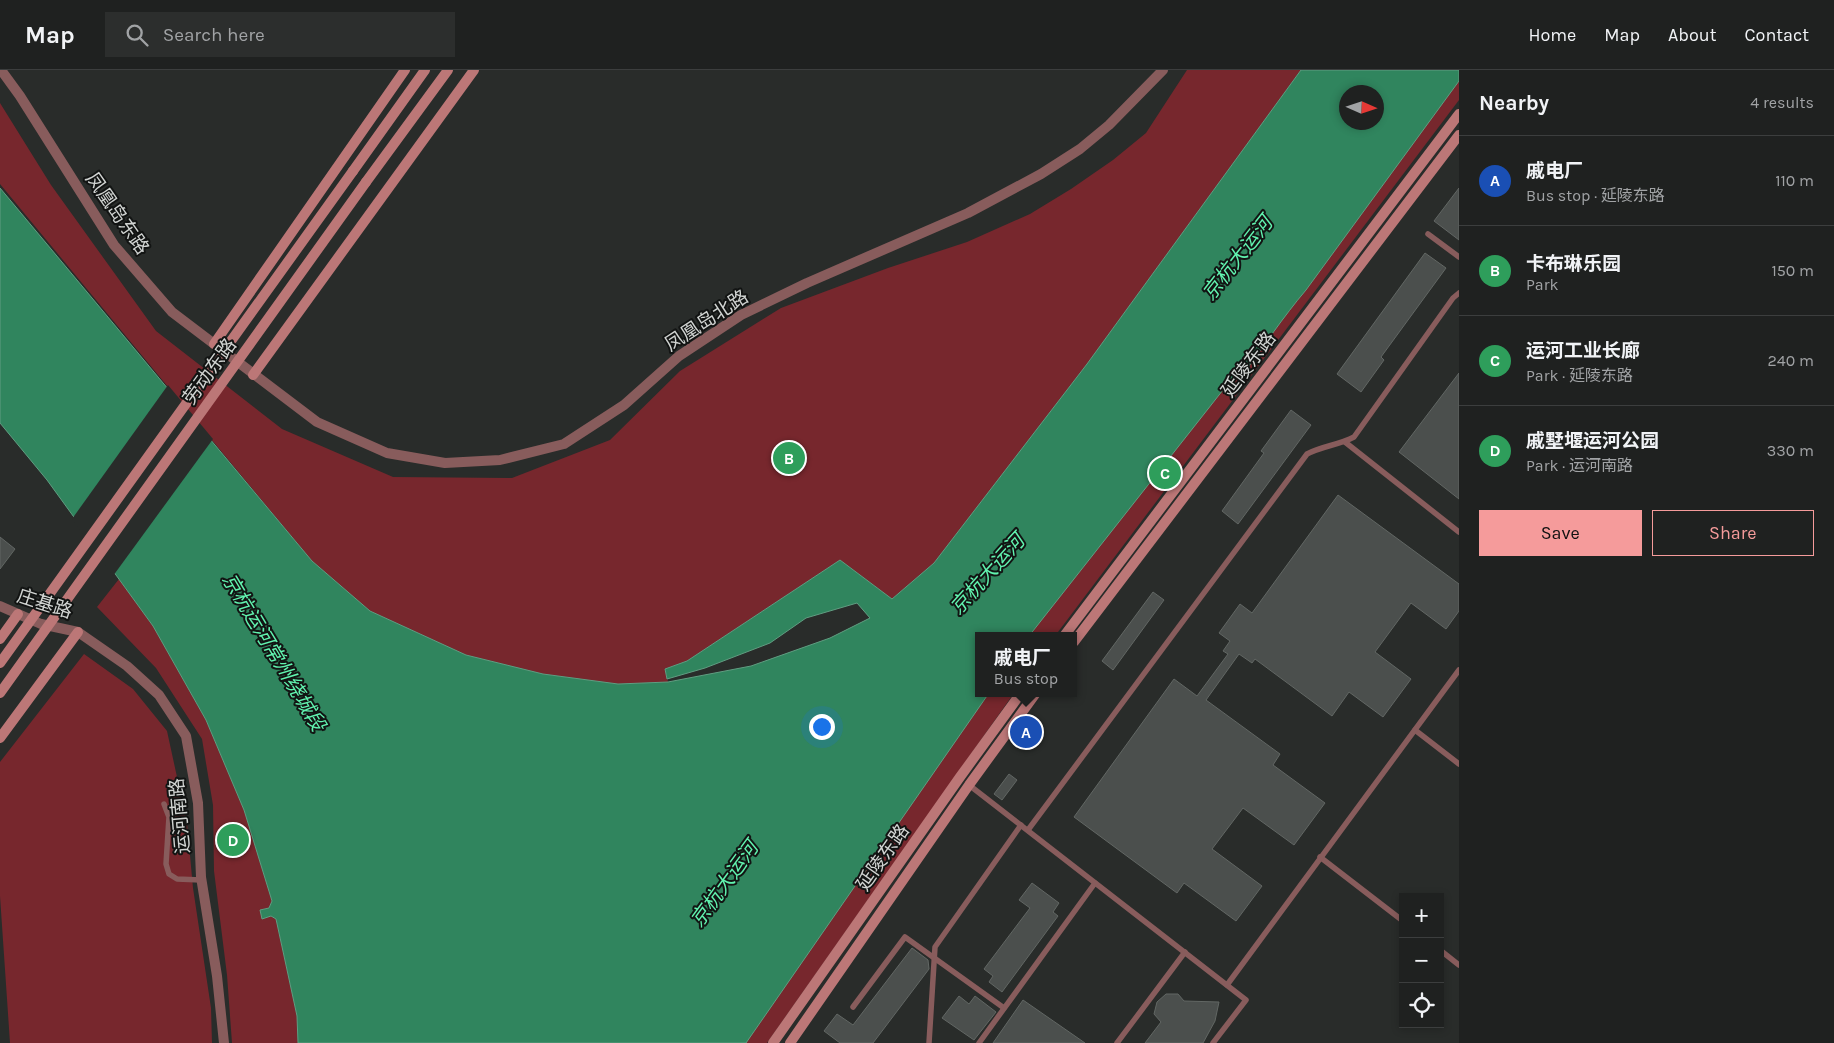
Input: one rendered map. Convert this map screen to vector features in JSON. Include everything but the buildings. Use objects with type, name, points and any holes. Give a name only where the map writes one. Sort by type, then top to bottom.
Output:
[{"type":"main road","points":[[214,344],[405,70]]},
{"type":"main road","name":"劳动东路","points":[[0,662],[425,70]]},
{"type":"main road","name":"劳动东路","points":[[0,693],[448,70]]},
{"type":"main road","points":[[253,375],[474,70]]},
{"type":"main road","name":"延陵东路","points":[[1067,632],[1459,114]]},
{"type":"main road","name":"延陵东路","points":[[1077,638],[1459,135]]},
{"type":"main road","points":[[0,639],[18,614]]},
{"type":"main road","points":[[0,738],[78,632]]},
{"type":"main road","name":"延陵东路","points":[[773,1043],[1018,697]]},
{"type":"main road","name":"延陵东路","points":[[790,1043],[969,785],[1033,697]]},
{"type":"street","name":"凤凰岛东路","points":[[1,70],[20,96],[114,245],[172,312],[253,375]]},
{"type":"street","name":"凤凰岛北路","points":[[253,375],[316,422],[387,453],[444,463],[500,460],[564,444],[624,405],[679,356],[741,315],[806,284],[968,213],[1041,174],[1080,149],[1109,125],[1163,70]]},
{"type":"street","name":"庄基路","points":[[0,606],[40,624],[78,632]]},
{"type":"street","name":"运河南路","points":[[78,632],[127,666],[159,695],[186,736],[198,803],[202,880],[217,976],[224,1043]]},
{"type":"lane","points":[[1428,234],[1459,257]]},
{"type":"lane","points":[[1028,830],[1307,454],[1319,448],[1345,442],[1354,436],[1459,292]]},
{"type":"lane","points":[[1345,442],[1459,532]]},
{"type":"lane","points":[[1226,984],[1459,670]]},
{"type":"lane","points":[[1415,730],[1459,764]]},
{"type":"lane","points":[[969,785],[1246,1000],[1213,1043]]},
{"type":"lane","points":[[164,804],[169,817],[166,864],[169,874],[177,879],[202,880]]},
{"type":"lane","points":[[929,1043],[935,947],[1021,825]]},
{"type":"lane","points":[[1320,857],[1399,918]]},
{"type":"lane","points":[[979,1043],[1095,883]]},
{"type":"lane","points":[[853,1006],[905,937],[1004,1008]]},
{"type":"lane","points":[[1117,1043],[1185,952]]},
{"type":"lane","points":[[1444,953],[1459,964]]},
{"type":"shaded area","points":[[1187,70],[1301,70],[1087,364],[934,563],[892,599],[840,560],[687,661],[665,669],[668,682],[618,684],[543,674],[466,655],[370,611],[312,561],[0,184],[0,103],[51,185],[156,331],[282,429],[393,477],[512,478],[610,440],[680,371],[781,308],[888,268],[967,242],[1030,214],[1113,160],[1146,133]]},
{"type":"shaded area","points":[[1459,70],[1459,100],[1058,632],[1029,632]]},
{"type":"shaded area","points":[[119,579],[153,626],[206,720],[244,810],[272,901],[269,908],[260,910],[276,919],[297,1016],[298,1043],[232,1043],[227,975],[214,871],[213,805],[202,739],[156,668],[97,607]]},
{"type":"shaded area","points":[[84,654],[133,689],[167,731],[187,823],[193,888],[211,1008],[212,1043],[10,1043],[0,896],[0,762]]},
{"type":"shaded area","points":[[981,697],[1011,697],[767,1043],[730,1043]]},
{"type":"water","points":[[1301,70],[1459,70],[1459,81],[1243,374],[1234,376],[1032,632],[975,632],[975,697],[986,697],[746,1043],[298,1043],[297,1016],[276,919],[271,916],[262,919],[260,910],[269,908],[272,901],[244,810],[206,720],[153,626],[47,480],[0,423],[0,188],[312,561],[370,611],[466,655],[543,674],[618,684],[668,682],[751,666],[830,638],[870,618],[857,603],[806,618],[770,643],[705,668],[667,679],[665,669],[687,661],[840,560],[892,599],[934,563],[1087,364]]},
{"type":"pier","points":[[168,385],[213,439],[113,576],[72,519]]},
{"type":"place","name":"卡布琳乐园","points":[[789,458]]},
{"type":"place","name":"运河工业长廊","points":[[1165,473]]},
{"type":"place","name":"戚电厂","points":[[1026,732]]},
{"type":"place","name":"戚墅堰运河公园","points":[[233,840]]},
{"type":"water label","name":"京杭大运河","points":[[1237,258]]},
{"type":"water label","name":"京杭大运河","points":[[987,574]]},
{"type":"water label","name":"京杭运河常州绕城段","points":[[274,652]]},
{"type":"water label","name":"京杭大运河","points":[[724,884]]}]
